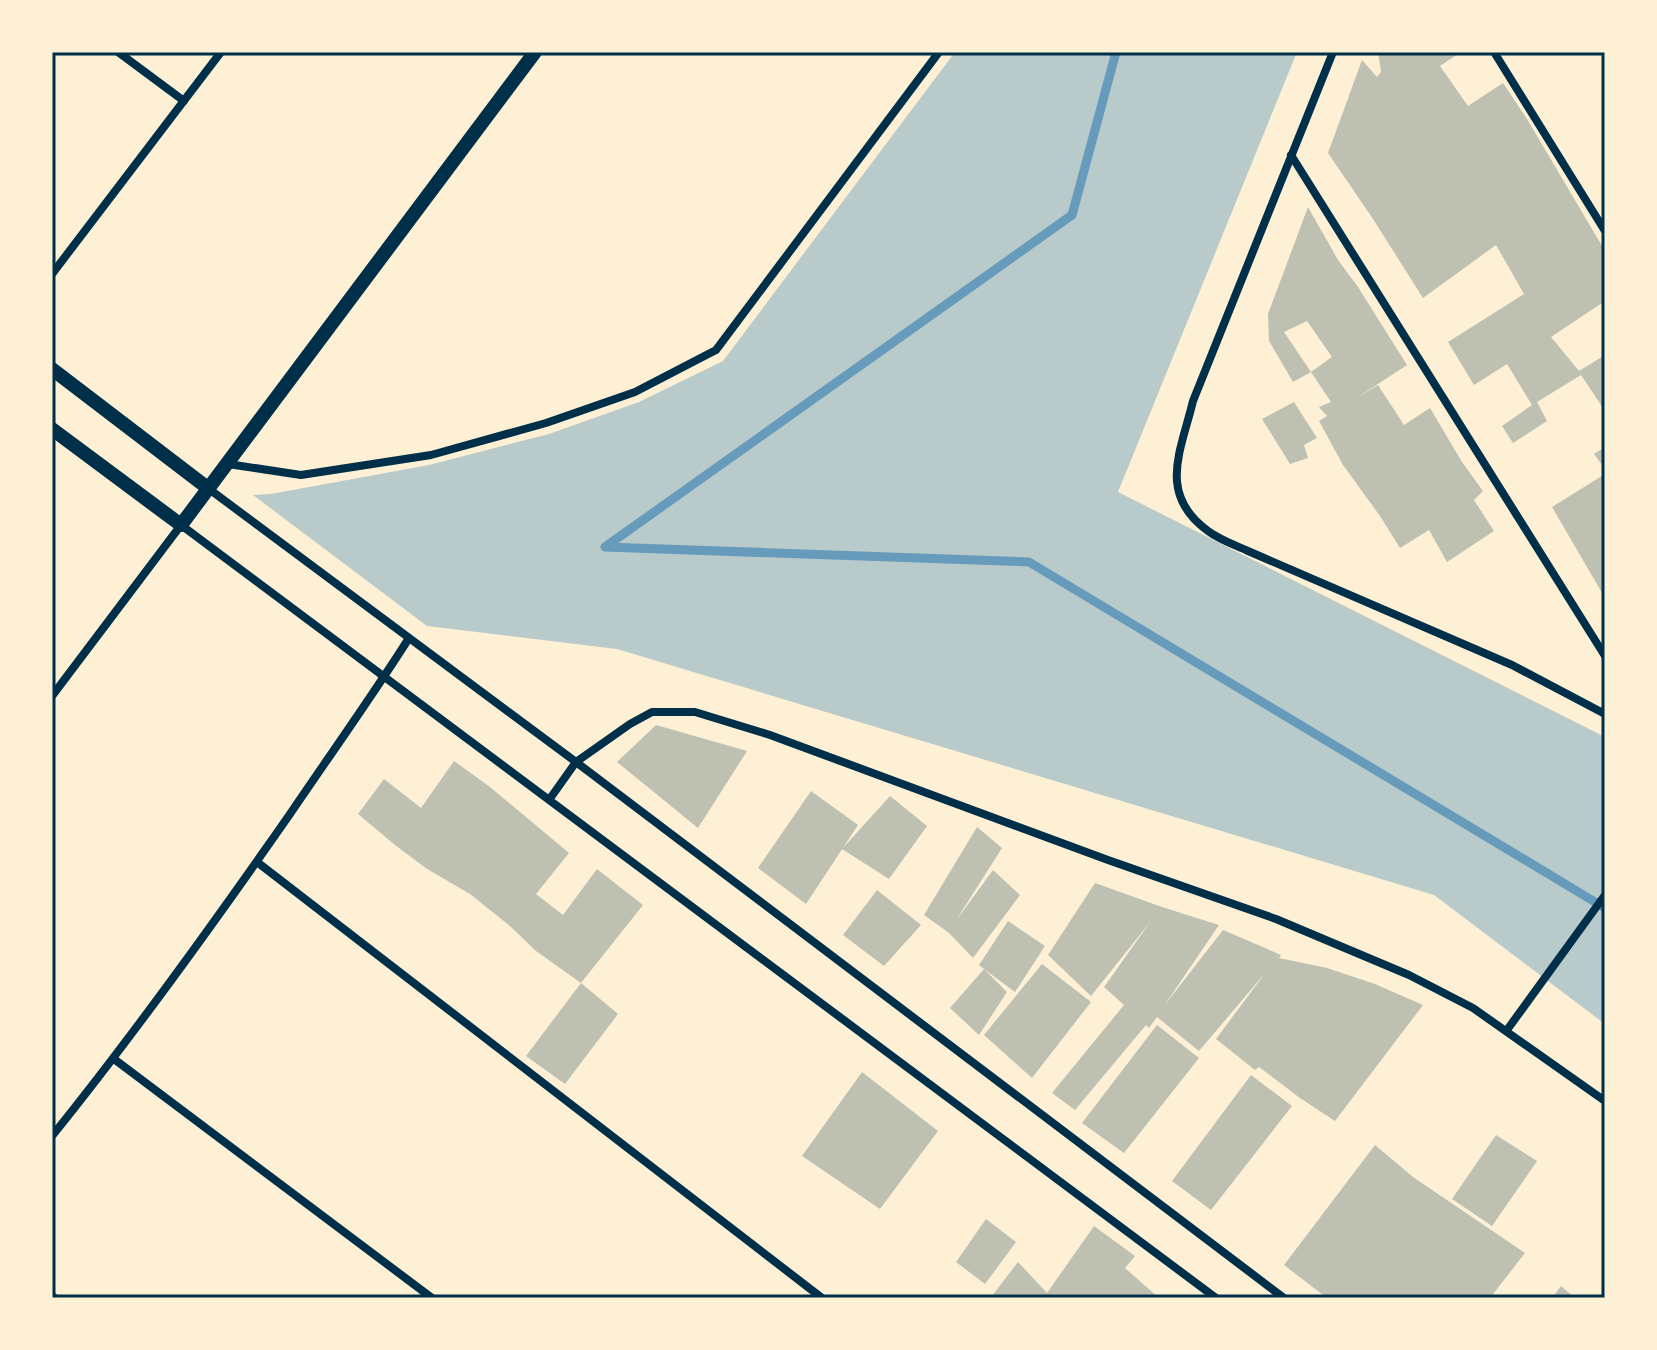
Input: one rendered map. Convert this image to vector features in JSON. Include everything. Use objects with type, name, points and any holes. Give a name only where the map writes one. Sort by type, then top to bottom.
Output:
[{"type":"street","points":[[118,52],[184,101]]},
{"type":"street","points":[[52,274],[221,52]]},
{"type":"street","points":[[52,696],[535,52]]},
{"type":"street","points":[[228,464],[301,475],[431,455],[546,423],[635,392],[716,350],[939,52]]},
{"type":"street","points":[[1333,52],[1193,401],[1177,461],[1176,490],[1188,512],[1209,532],[1512,665],[1605,714]]},
{"type":"street","points":[[1494,52],[1605,231]]},
{"type":"street","points":[[1291,155],[1605,656]]},
{"type":"street","points":[[52,369],[1284,1298]]},
{"type":"street","points":[[52,429],[1216,1298]]},
{"type":"street","points":[[52,1136],[114,1059],[257,862],[409,638]]},
{"type":"street","points":[[549,800],[576,762],[630,724],[652,712],[695,712],[770,735],[1276,919],[1409,975],[1473,1008],[1605,1101]]},
{"type":"street","points":[[257,862],[822,1298]]},
{"type":"street","points":[[1507,1030],[1605,895]]},
{"type":"street","points":[[114,1059],[432,1298]]},
{"type":"shaded area","points":[[955,52],[1297,52],[1118,492],[1605,737],[1605,1024],[1434,895],[617,649],[427,626],[253,495],[429,465],[549,434],[639,402],[723,361]]},
{"type":"building","points":[[1378,52],[1461,52],[1440,66],[1468,106],[1503,83],[1527,119],[1605,251],[1605,301],[1551,337],[1579,371],[1605,355],[1605,411],[1581,375],[1537,402],[1547,421],[1513,443],[1502,426],[1532,405],[1507,364],[1474,385],[1448,342],[1524,294],[1496,245],[1423,298],[1328,153],[1362,60],[1377,77],[1381,72]]},
{"type":"building","points":[[1308,207],[1338,260],[1407,365],[1355,399],[1378,385],[1404,425],[1430,408],[1483,491],[1474,500],[1494,531],[1447,562],[1429,530],[1400,548],[1343,465],[1319,421],[1327,416],[1319,407],[1331,402],[1311,372],[1293,382],[1269,341],[1268,314]],"holes":[[[1307,321],[1332,357],[1311,372],[1284,332]]]},
{"type":"building","points":[[1294,402],[1317,438],[1304,445],[1308,458],[1290,464],[1262,419]]},
{"type":"building","points":[[1605,447],[1605,469],[1594,454]]},
{"type":"building","points":[[1605,474],[1605,598],[1552,507]]},
{"type":"building","points":[[656,725],[747,751],[698,828],[617,762]]},
{"type":"building","points":[[454,761],[569,853],[536,894],[563,915],[597,869],[643,905],[581,983],[536,951],[470,894],[427,869],[358,814],[384,779],[421,808]]},
{"type":"building","points":[[811,791],[858,825],[806,904],[758,868]]},
{"type":"building","points":[[890,796],[927,826],[889,879],[842,849]]},
{"type":"building","points":[[977,827],[1002,848],[955,922],[993,870],[1020,895],[973,958],[949,933],[924,915]]},
{"type":"building","points":[[1095,883],[1219,925],[1164,1006],[1223,930],[1281,955],[1279,958],[1327,968],[1423,1005],[1335,1121],[1259,1067],[1255,1070],[1216,1039],[1266,972],[1199,1051],[1157,1017],[1149,1028],[1146,1025],[1075,1110],[1052,1093],[1124,1005],[1104,987],[1151,921],[1091,996],[1048,955]]},
{"type":"building","points":[[877,890],[921,925],[884,966],[843,935]]},
{"type":"building","points":[[1008,921],[1045,946],[1015,992],[979,965]]},
{"type":"building","points":[[1042,964],[1091,1002],[1032,1078],[984,1035]]},
{"type":"building","points":[[984,969],[1007,992],[979,1035],[950,1008]]},
{"type":"building","points":[[581,983],[618,1014],[565,1084],[526,1056]]},
{"type":"building","points":[[1157,1025],[1199,1058],[1124,1153],[1082,1123]]},
{"type":"building","points":[[862,1072],[938,1131],[880,1209],[802,1156]]},
{"type":"building","points":[[1251,1075],[1292,1106],[1211,1210],[1172,1181]]},
{"type":"building","points":[[1496,1135],[1537,1161],[1492,1226],[1452,1199]]},
{"type":"building","points":[[1375,1145],[1413,1177],[1525,1253],[1490,1298],[1327,1298],[1284,1265]]},
{"type":"building","points":[[986,1219],[1016,1242],[985,1284],[956,1262]]},
{"type":"building","points":[[1094,1226],[1135,1256],[1125,1268],[1159,1298],[992,1296],[1018,1262],[1047,1293]]},
{"type":"building","points":[[1561,1286],[1575,1298],[1552,1298]]},
{"type":"waterway","points":[[605,547],[1072,215],[1116,52]]},
{"type":"waterway","points":[[605,547],[1029,562],[1605,908]]}]
